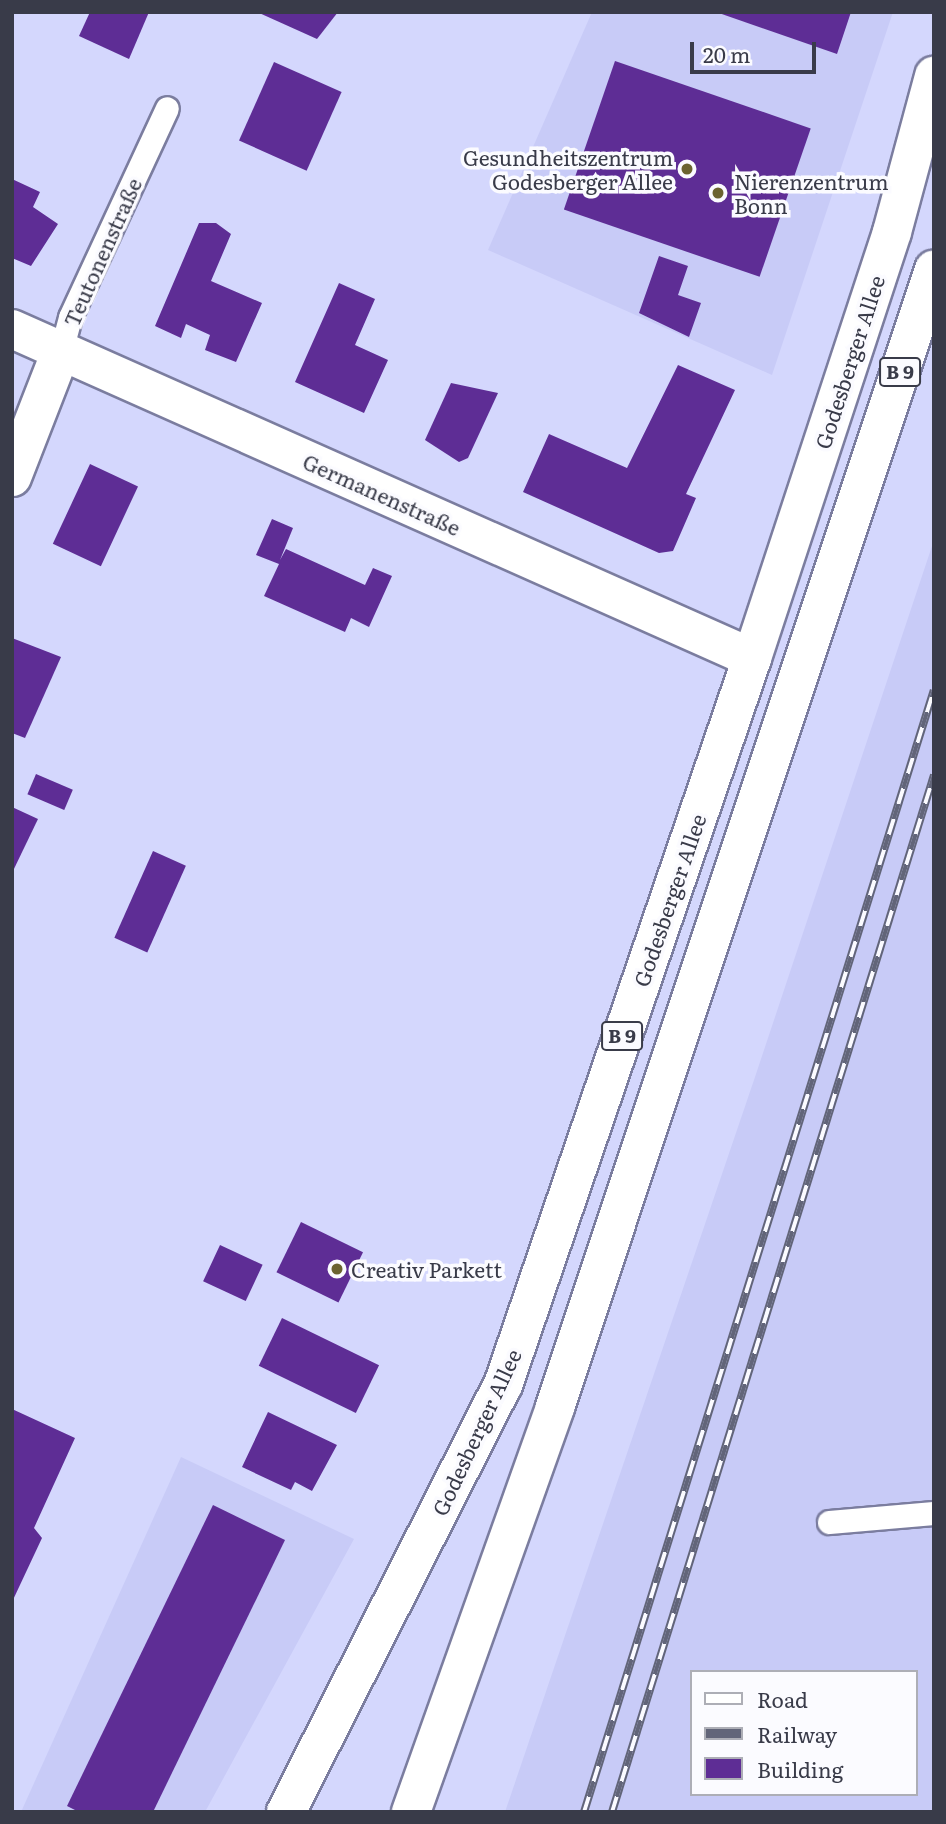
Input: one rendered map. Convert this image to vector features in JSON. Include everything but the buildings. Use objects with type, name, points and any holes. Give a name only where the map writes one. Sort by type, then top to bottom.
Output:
[{"type":"main road","name":"Godesberger Allee","points":[[286,1812],[503,1385],[752,659],[892,232],[934,76]]},
{"type":"main road","name":"B 9","points":[[411,1812],[555,1407],[934,270]]},
{"type":"main road","name":"Germanenstraße","points":[[12,329],[752,659]]},
{"type":"main road","name":"Teutonenstraße","points":[[12,477],[61,351]]},
{"type":"lane","name":"Teutonenstraße","points":[[61,351],[70,317],[167,108]]},
{"type":"lane","points":[[829,1522],[934,1513]]},
{"type":"shaded area","points":[[592,12],[893,12],[772,375],[488,250]]},
{"type":"shaded area","points":[[934,540],[934,1812],[505,1812],[755,1077]]},
{"type":"shaded area","points":[[181,1457],[354,1539],[205,1812],[21,1812]]},
{"type":"railway","points":[[584,1812],[934,690]]},
{"type":"railway","points":[[612,1812],[934,775]]},
{"type":"place","name":"Gesundheitszentrum Godesberger Allee","points":[[687,169]]},
{"type":"place","name":"Nierenzentrum Bonn","points":[[718,193]]},
{"type":"place","name":"Creativ Parkett","points":[[337,1269]]}]
